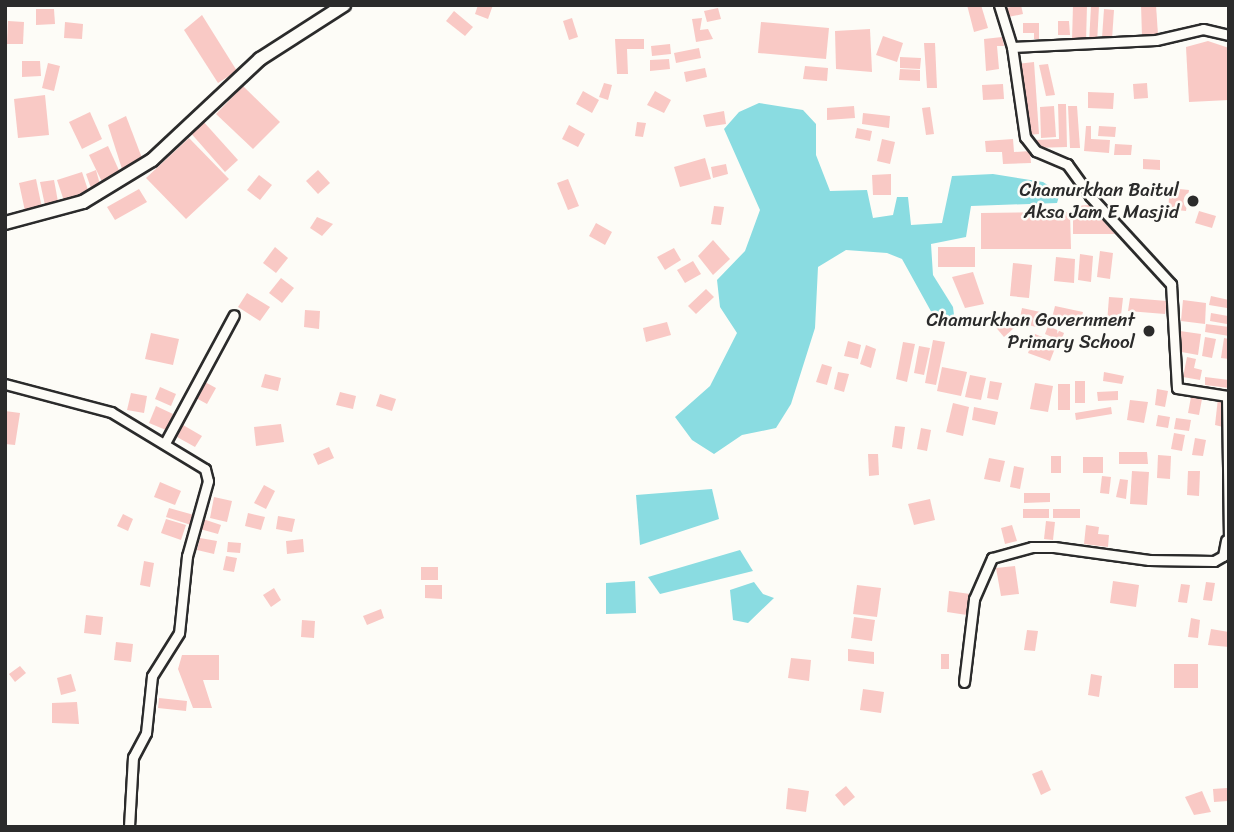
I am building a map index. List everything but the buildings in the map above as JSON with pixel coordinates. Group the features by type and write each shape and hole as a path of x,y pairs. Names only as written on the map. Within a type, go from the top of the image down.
{"street":[{"path":"5,223 83,202 152,160 260,59 344,5"},
{"path":"964,681 974,599 992,558 1032,547 1054,547 1149,560 1214,561 1223,556 1227,540 1227,396 1177,388 1171,284 1090,197 1067,164 1031,146 1025,137 1012,47 999,5"},
{"path":"1012,47 1156,40 1203,29 1229,35"},
{"path":"166,443 234,315"},
{"path":"5,384 111,412 205,469 208,481 187,556 179,633 152,676 146,733 133,757 129,827"}],"water":[{"path":"759,103 803,110 816,124 816,155 830,191 867,190 873,218 893,215 897,197 908,197 911,225 942,223 952,176 993,174 1043,182 1060,193 1057,203 971,206 966,237 931,244 933,275 953,307 955,323 938,324 902,259 887,253 846,250 818,267 815,328 791,404 776,428 742,435 714,454 692,440 675,417 710,386 737,333 720,307 717,280 745,251 760,210 724,129 739,112"},
{"path":"712,489 719,519 640,545 636,495"},
{"path":"740,550 753,571 660,594 648,577"},
{"path":"635,581 636,613 606,614 606,583"},
{"path":"754,582 763,594 774,598 748,623 733,620 730,590"}],"place":[{"name":"Chamurkhan Baitul Aksa Jam E Masjid","path":"1193,201"},
{"name":"Chamurkhan Government Primary School","path":"1149,331"}]}
